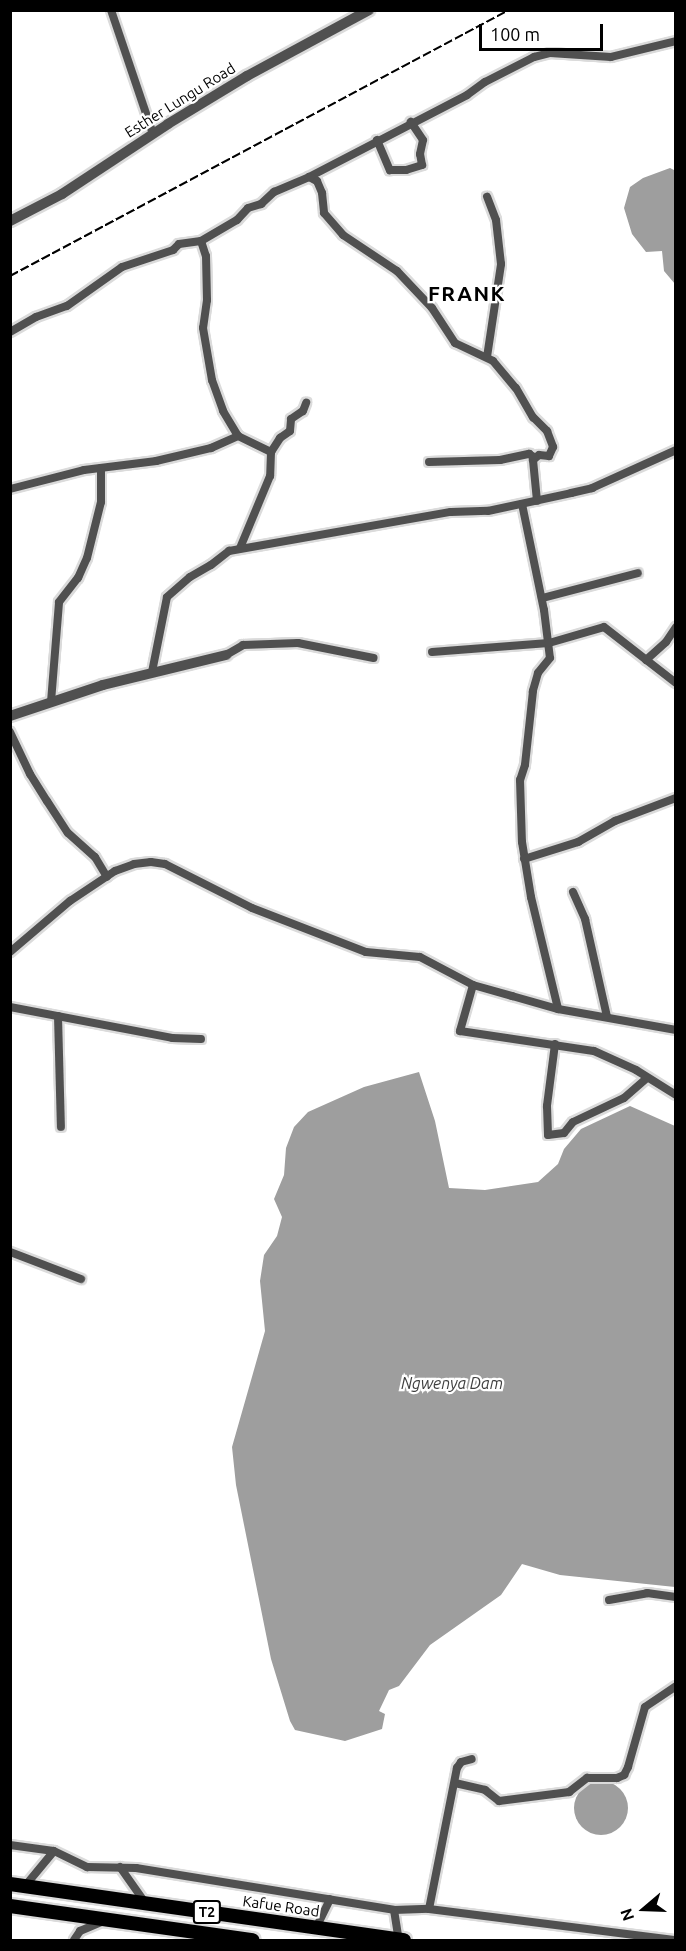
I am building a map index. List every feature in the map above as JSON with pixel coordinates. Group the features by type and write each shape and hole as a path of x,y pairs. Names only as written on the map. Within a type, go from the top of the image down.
{"main road":[{"name":"Kafue Road","path":"10,1884 401,1940"},
{"name":"T2","path":"10,1906 108,1920 185,1936 253,1941"}],"street":[{"path":"111,10 153,134"},
{"name":"Esther Lungu Road","path":"10,221 62,194 247,76 369,10"},
{"path":"10,332 36,317 67,306 122,267 173,249 179,244 201,241 237,220 249,208 261,204 274,192 309,177 411,122 467,95 485,82 534,57 550,53 611,57 675,41"},
{"path":"377,140 390,170 406,170 422,165 420,154 423,140 411,122"},
{"path":"309,177 317,181 322,193 324,213 343,235 397,271 432,308 455,343 472,353 487,357 516,388 533,417 547,431 553,447 549,456 529,454 500,460 429,462"},
{"path":"487,197 496,220 501,264 487,357"},
{"path":"201,241 206,256 207,300 203,327 210,371 223,411 238,436 272,452"},
{"path":"240,548 270,476 272,452 280,438 290,431 291,419 303,411 306,403"},
{"path":"10,489 101,468 156,461 211,448 238,436"},
{"path":"152,672 166,597 190,577 212,565 224,553 240,548 270,545 452,512 488,511 537,501 592,488 675,450"},
{"path":"534,456 537,501"},
{"path":"51,702 59,602 78,578 87,558 101,502 101,468"},
{"path":"522,504 542,598 550,658 538,673 533,691 525,765 520,780 524,859 558,1009"},
{"path":"542,598 638,573"},
{"path":"432,652 549,643 604,627 675,683"},
{"path":"646,660 666,642 675,627"},
{"path":"10,716 152,672 226,655 243,645 298,643 374,658"},
{"path":"10,732 30,774 68,833 94,857 106,877"},
{"path":"524,859 584,839 615,821 675,798"},
{"path":"10,952 70,901 106,877 139,862 165,864 252,908 366,952 420,957 473,985 558,1009 675,1030"},
{"path":"573,892 585,919 607,1017"},
{"path":"473,985 460,1031 594,1051 636,1070 675,1095"},
{"path":"10,1007 172,1038 201,1039"},
{"path":"58,1016 61,1127"},
{"path":"555,1044 547,1106 548,1135 564,1133 573,1122 624,1098 647,1078"},
{"path":"10,1252 81,1279"},
{"path":"609,1600 647,1593 675,1597"},
{"path":"455,1783 485,1790 499,1801 569,1792 587,1778 617,1778 624,1774 628,1767 645,1707 675,1686"},
{"path":"429,1909 457,1768 461,1762 472,1759"},
{"path":"10,1845 54,1851 87,1867 105,1869 120,1867 394,1910 429,1909 675,1940"},
{"path":"25,1886 54,1851"},
{"path":"120,1867 146,1904"},
{"path":"316,1928 330,1899"},
{"path":"394,1910 401,1940"},
{"path":"74,1941 80,1931 108,1920"}],"water":[{"path":"670,168 676,171 675,284 664,271 662,251 646,252 632,234 624,208 630,187 643,178"},
{"name":"Ngwenya Dam","path":"419,1072 435,1121 449,1188 485,1190 538,1182 558,1164 564,1149 581,1129 630,1106 675,1126 675,1587 560,1575 522,1564 501,1595 430,1645 399,1686 389,1690 379,1711 385,1714 382,1729 345,1741 295,1730 290,1721 271,1659 236,1485 232,1447 265,1331 260,1281 264,1255 277,1236 282,1217 274,1199 284,1175 286,1148 294,1127 308,1112 364,1087"},
{"path":"596,1781 606,1781 616,1785 624,1793 628,1808 624,1823 616,1831 606,1835 596,1835 586,1831 578,1823 574,1813 574,1803 578,1793 586,1785"}],"railway":[{"path":"10,276 509,10"}],"district":[{"name":"FRANK","path":"467,293"}]}
